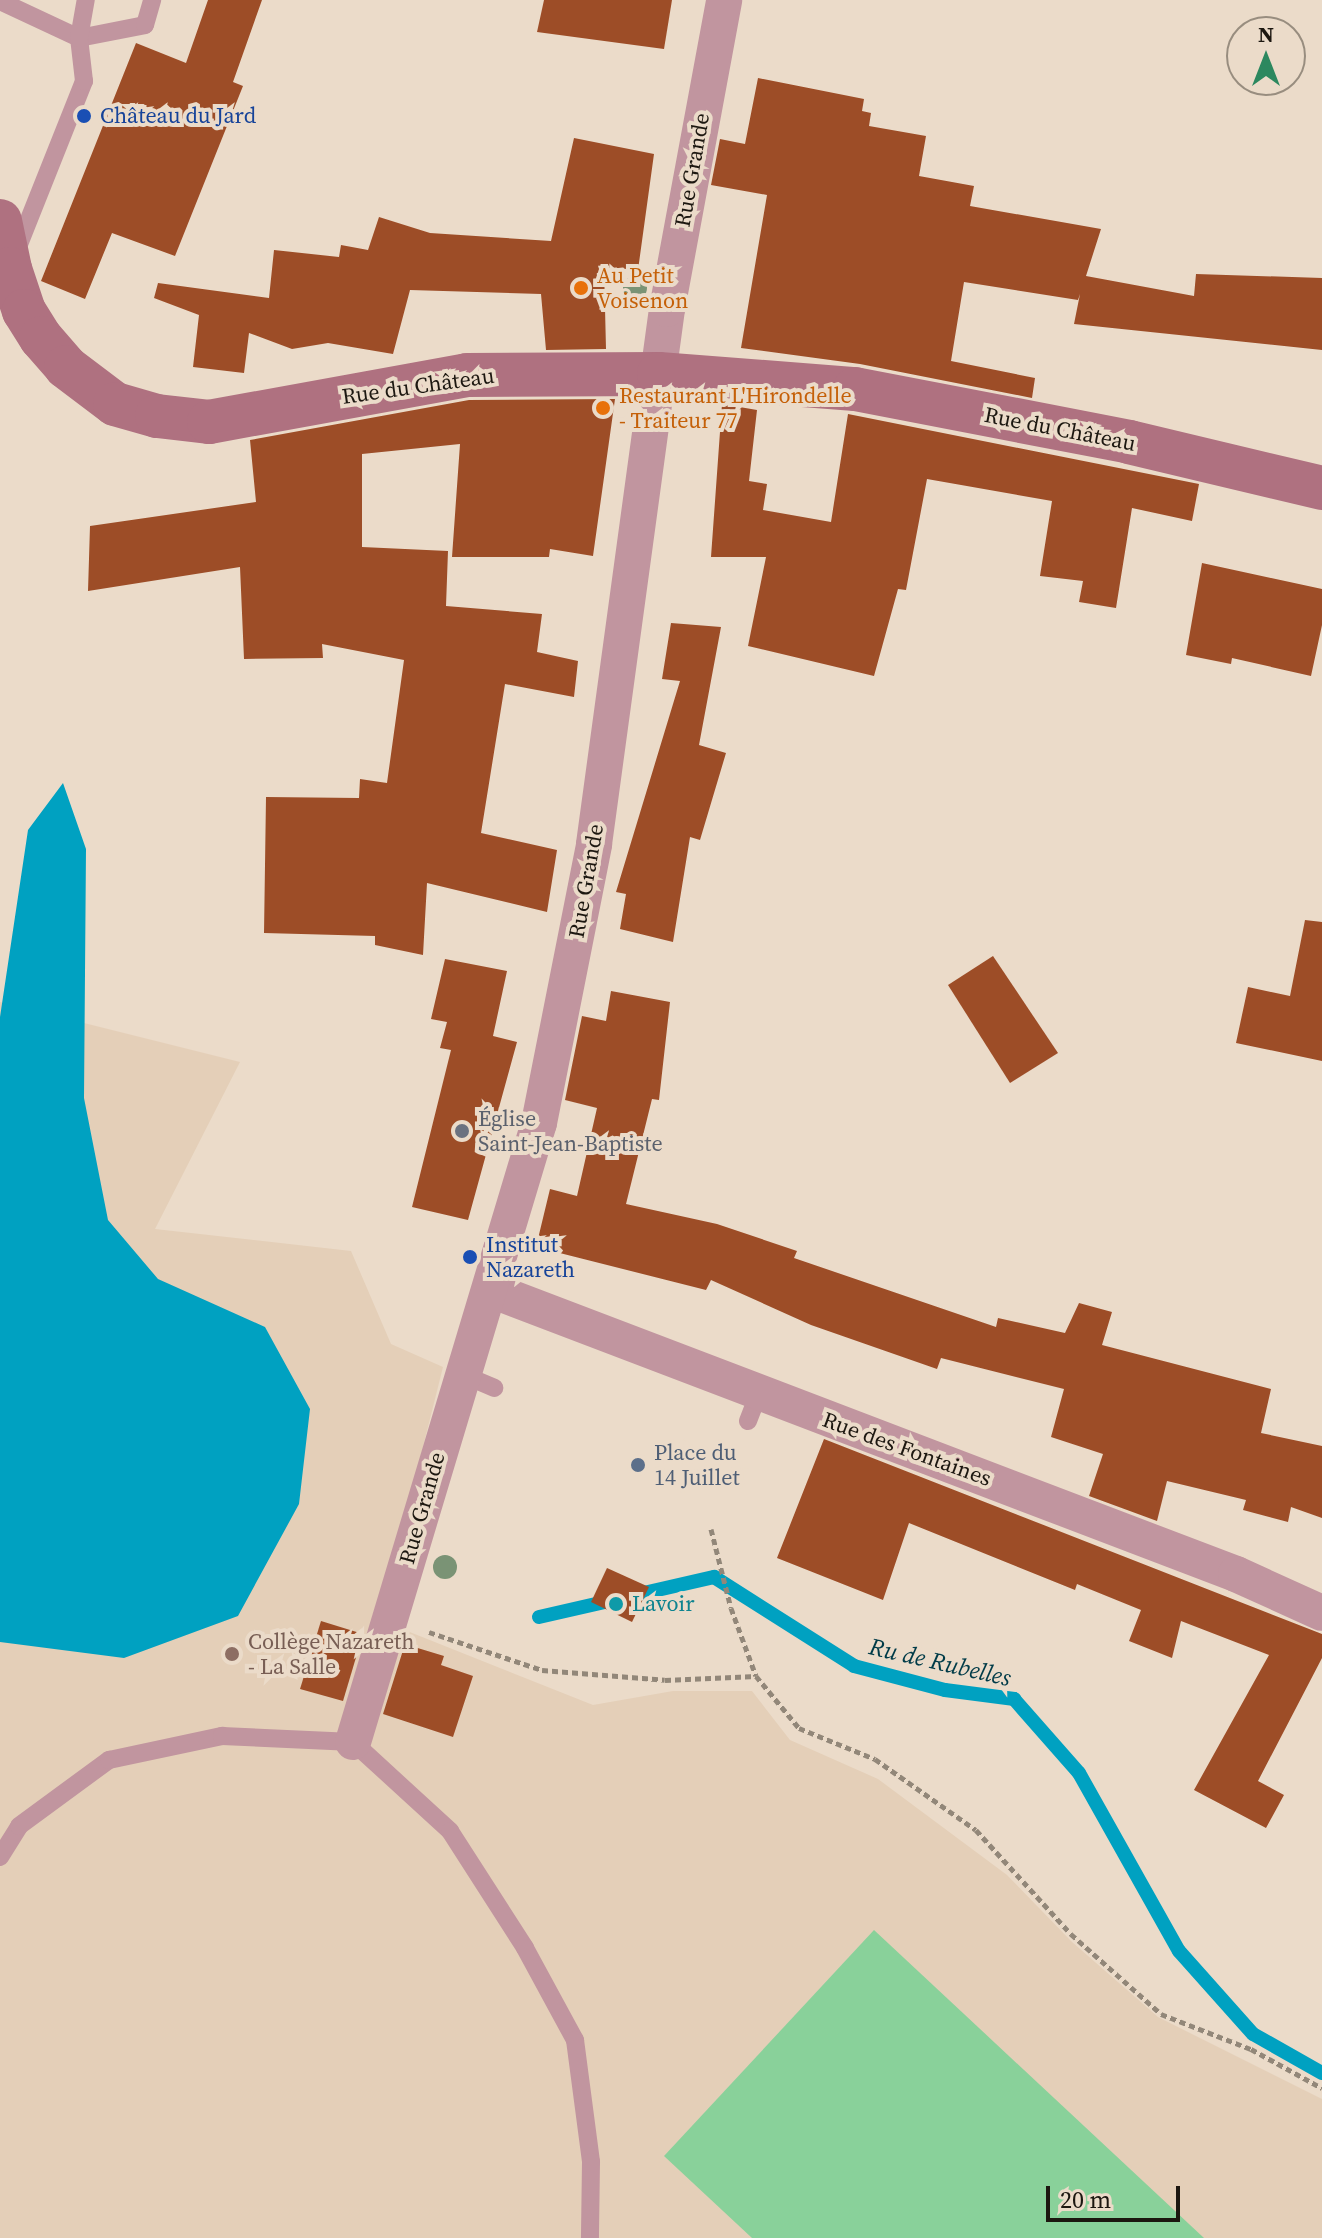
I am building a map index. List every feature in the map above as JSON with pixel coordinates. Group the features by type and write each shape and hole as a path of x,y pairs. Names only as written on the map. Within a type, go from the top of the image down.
{"main road":[{"name":"Rue du Château","path":"0,221 10,269 24,311 66,367 115,404 157,416 209,422 467,375 659,374 855,389 1129,442 1322,488"}],"street":[{"name":"Rue Grande","path":"353,1742 393,1612 479,1382 491,1290 539,1123 594,844 659,374 724,0"},
{"name":"Rue des Fontaines","path":"491,1290 753,1408 1133,1534 1322,1613"}],"lane":[{"path":"10,269 84,81 79,38 86,0"},
{"path":"0,1 79,38 145,25 152,0"},
{"path":"0,1857 19,1826 109,1760 222,1736 353,1742 450,1831 525,1948 575,2040 591,2162 590,2238"}],"path":[{"path":"711,1529 719,1546 731,1608 756,1676 799,1728 875,1759 976,1830 1071,1934 1161,2014 1251,2049 1322,2088"},
{"path":"393,1612 443,1641 542,1670 665,1680 756,1676"}],"shaded area":[{"name":"Collège Nazareth - La Salle","path":"0,1002 240,1062 155,1229 351,1251 391,1344 443,1367 412,1491 372,1617 593,1705 673,1691 752,1691 790,1740 878,1779 1007,1875 1072,1942 1158,2017 1322,2099 1322,2238 0,2238"}],"green space":[{"path":"874,1930 1204,2238 752,2238 664,2156"}],"water":[{"path":"63,783 86,849 84,1098 108,1220 158,1279 265,1327 310,1409 299,1504 238,1616 124,1658 0,1642 0,1017 28,830"}],"building":[{"path":"208,0 262,0 233,82 243,86 175,256 112,233 85,299 41,281 136,43 186,63"},
{"path":"544,0 672,0 664,49 537,32"},
{"path":"758,78 864,99 862,111 871,113 869,126 926,136 919,176 974,186 970,206 1101,229 1086,276 1194,296 1196,274 1322,278 1322,350 1074,324 1080,294 1078,300 964,282 951,361 1035,378 1032,398 860,364 741,348 767,195 711,185 720,139 745,144"},
{"path":"574,138 654,154 638,270 604,267 606,349 546,350 541,294 410,290 393,354 328,343 292,349 249,333 244,373 193,367 199,315 154,298 158,283 269,298 274,250 339,257 341,245 368,250 379,217 430,233 551,241"},
{"path":"615,399 593,556 550,549 549,557 452,557 460,444 362,454 362,547 448,551 446,606 542,614 537,652 578,661 574,697 505,684 481,833 557,850 547,912 427,883 423,955 375,945 375,936 264,933 266,797 359,798 360,779 387,783 404,660 322,644 323,658 244,659 240,567 88,591 90,526 256,502 250,440 469,400"},
{"path":"722,404 757,410 749,481 767,484 763,510 831,522 848,414 1199,484 1192,521 1132,508 1116,608 1079,602 1083,581 1040,576 1052,501 927,479 906,590 898,589 874,676 748,646 766,557 711,557"},
{"path":"1202,563 1322,589 1322,625 1311,676 1232,658 1231,664 1186,655"},
{"path":"671,623 721,627 699,745 726,753 700,840 690,837 673,942 620,929 626,894 616,892 680,681 662,679"},
{"path":"1305,920 1322,922 1322,1061 1236,1043 1248,987 1290,996"},
{"path":"993,956 1058,1053 1010,1083 948,985"},
{"name":"Église Saint-Jean-Baptiste","path":"445,959 507,971 493,1036 517,1042 468,1220 412,1207 451,1050 440,1048 447,1022 431,1019"},
{"path":"611,991 670,1002 659,1100 652,1099 626,1204 717,1224 797,1251 794,1258 996,1327 998,1318 1065,1333 1079,1303 1112,1312 1102,1345 1271,1389 1261,1433 1322,1446 1322,1518 1291,1507 1288,1522 1243,1510 1246,1500 1167,1481 1157,1521 1089,1496 1103,1454 1051,1437 1064,1389 941,1358 937,1369 811,1325 711,1280 706,1290 536,1247 550,1189 577,1196 597,1108 565,1100 582,1016 606,1021"},
{"path":"824,1439 1322,1634 1322,1658 1258,1781 1284,1795 1266,1828 1194,1790 1269,1655 1181,1621 1172,1658 1129,1641 1141,1610 1077,1584 1075,1590 909,1523 883,1600 777,1558"},
{"path":"607,1568 649,1587 632,1622 591,1602"},
{"path":"321,1621 363,1634 343,1701 300,1689"},
{"path":"411,1646 444,1656 441,1665 473,1676 453,1737 383,1714 404,1647"}],"waterway":[{"name":"Ru de Rubelles","path":"539,1617 714,1577 854,1666 945,1690 1014,1699 1079,1773 1179,1951 1253,2034 1322,2073"}],"place":[{"name":"Château du Jard","path":"84,116"},
{"name":"Au Petit Voisenon","path":"581,288"},
{"name":"Restaurant L'Hirondelle - Traiteur 77","path":"603,408"},
{"name":"Église Saint-Jean-Baptiste","path":"462,1131"},
{"name":"Institut Nazareth","path":"470,1257"},
{"name":"Place du 14 Juillet","path":"638,1465"},
{"name":"Lavoir","path":"616,1604"},
{"name":"Collège Nazareth - La Salle","path":"232,1654"}]}
